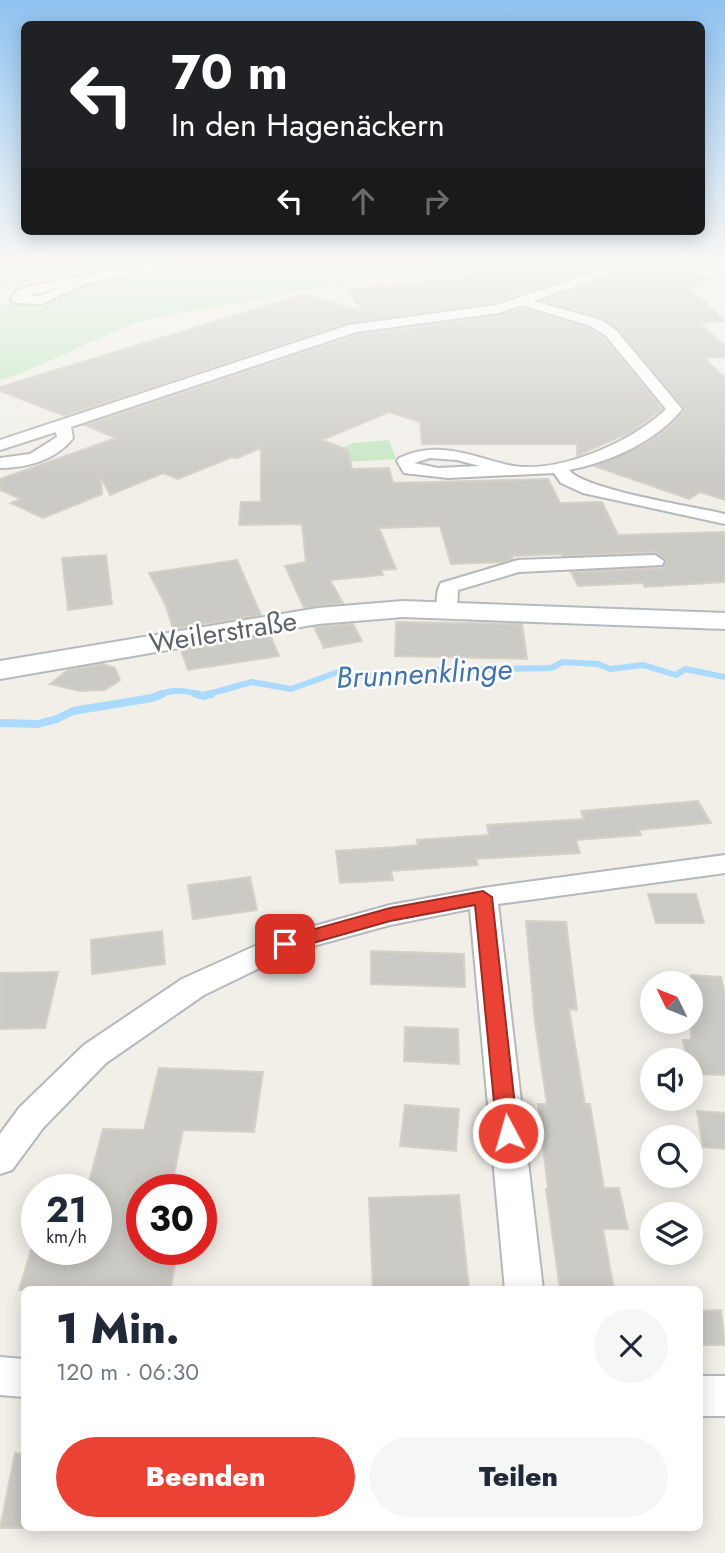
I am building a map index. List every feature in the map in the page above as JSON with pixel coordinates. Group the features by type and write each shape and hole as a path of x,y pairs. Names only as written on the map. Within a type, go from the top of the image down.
{"main road":[{"name":"Weilerstraße","path":"0,670 318,616 403,609 725,621"}],"street":[{"path":"0,445 337,333"},
{"path":"508,470 449,454 414,455 405,461 410,469 425,471 508,470 559,468 617,448 655,426 674,408 611,333"},
{"path":"0,463 16,462 56,449 65,438 63,424"},
{"path":"559,468 567,479 589,489 725,519"},
{"path":"447,611 448,587 518,566 655,561"},
{"path":"0,1160 31,1118 95,1055 193,987 285,944 390,915 483,897 725,865"},
{"path":"483,897 524,1286"},
{"path":"0,1376 21,1378"},
{"path":"703,1396 725,1396"}],"green space":[{"path":"0,333 110,333 24,372 0,380"},
{"path":"389,440 396,459 346,462 332,452 353,443"}],"building":[{"path":"176,333 316,333 65,416 0,391 0,387"},
{"path":"598,333 662,409 633,431 577,456 577,444 422,444 420,422 389,412 322,440 348,450 352,469 389,468 393,483 548,479 560,503 602,502 618,535 725,532 725,582 645,587 643,583 578,586 571,572 662,568 667,560 655,552 512,556 513,559 504,562 451,564 440,526 379,528 396,569 381,570 383,575 330,580 343,603 304,608 285,566 306,562 302,524 239,525 241,502 261,502 261,448 178,479 163,473 110,495 101,477 102,494 43,518 11,503 21,499 0,490 0,479 116,438 85,425 357,335"},
{"path":"622,333 711,333 725,347 725,357 704,358 725,378 725,500 700,492 689,499 594,466 647,443 673,423 685,409"},
{"path":"106,555 112,604 68,610 62,558"},
{"path":"237,560 261,615 173,629 166,606 149,573"},
{"path":"396,622 522,624 527,659 395,656"},
{"path":"353,624 362,641 324,648 314,627"},
{"path":"270,635 279,656 188,670 181,650"},
{"path":"103,664 115,668 120,680 105,690 80,691 50,684 68,670"},
{"path":"698,801 711,823 639,830 641,835 576,840 580,853 476,859 478,865 391,871 393,880 340,883 336,851 418,845 417,840 489,835 487,825 584,819 581,811"},
{"path":"250,877 257,910 193,919 188,885"},
{"path":"648,894 696,894 704,923 656,923"},
{"path":"526,921 566,922 577,1010 569,1009 585,1104 590,1104 604,1188 619,1188 628,1229 603,1229 613,1286 559,1286 538,1104 547,1104 535,1023"},
{"path":"162,931 165,964 92,974 91,940"},
{"path":"371,951 464,954 465,987 371,984"},
{"path":"58,972 45,1028 0,1029 0,973"},
{"path":"704,976 721,977 725,995 725,1075 703,1074 703,1048 685,1048 683,1040 691,1040 691,1034 704,1034"},
{"path":"405,1027 458,1029 459,1064 404,1061"},
{"path":"159,1068 263,1072 254,1132 183,1130 174,1174 126,1174 126,1265 175,1265 171,1286 21,1286 19,1290 26,1265 112,1265 112,1174 91,1174 103,1129 144,1130"},
{"path":"405,1105 459,1109 456,1151 400,1146"},
{"path":"697,1111 725,1113 725,1149 703,1147 703,1125 699,1125"},
{"path":"459,1195 469,1286 373,1286 369,1198"},
{"path":"721,1310 725,1345 703,1345 703,1311"},
{"path":"15,1453 21,1454 21,1528 0,1528"}],"waterway":[{"name":"Brunnenklinge","path":"205,695 252,682 291,689 338,672 360,676 386,674 405,677 436,670 551,668 563,662 598,664 610,669 643,665 676,675 685,669 725,677"},
{"name":"Brunnenklinge","path":"158,695 180,691 201,695"},
{"name":"Brunnenklinge","path":"0,723 38,724 73,711 162,694"},
{"name":"Brunnenklinge","path":"196,694 211,694"}],"route":[{"path":"285,944 390,915 483,897 508,1133"}]}
